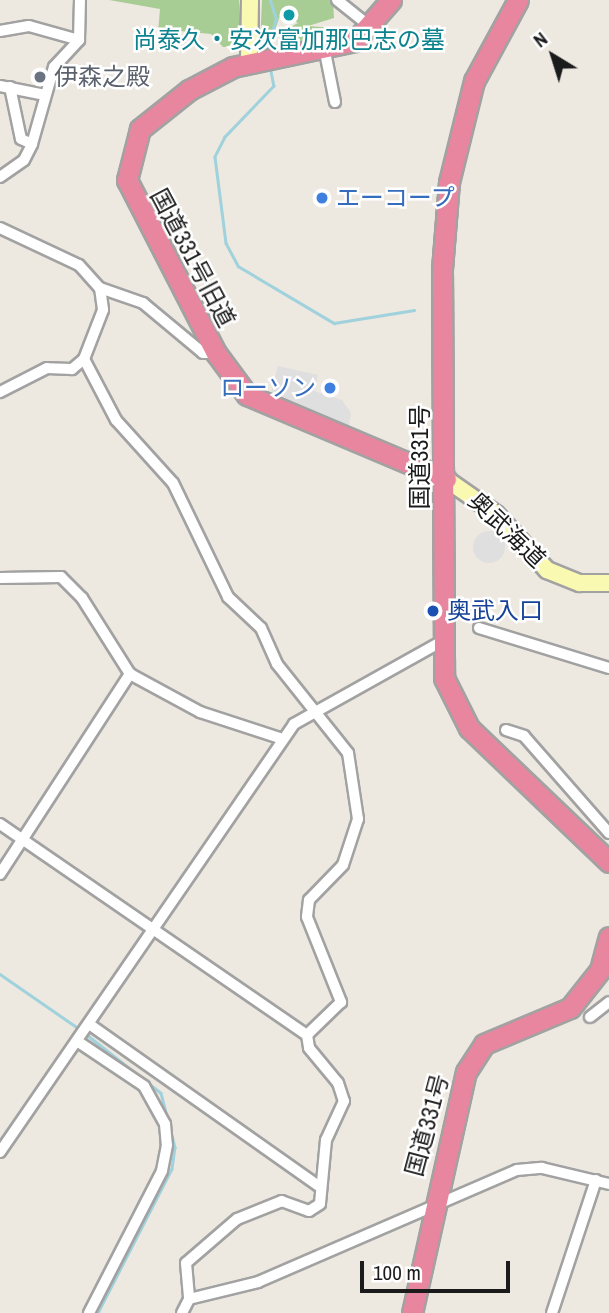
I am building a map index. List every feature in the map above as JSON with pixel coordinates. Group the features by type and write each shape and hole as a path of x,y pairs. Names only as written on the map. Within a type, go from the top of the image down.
{"highway":[{"name":"国道331号旧道","path":"391,0 372,28 325,52 261,61 218,74 157,113 128,157 133,202 216,353 237,385 268,409 382,448 446,479"},
{"name":"国道331号","path":"518,0 474,81 449,182 442,269 446,479 444,678 461,719 609,862"},
{"name":"国道331号","path":"412,1313 431,1205 473,1059 498,1036 570,1008 600,970 609,937"}],"street":[{"path":"0,177 24,160 32,144 54,67 79,40 80,0"},
{"path":"250,0 261,61"},
{"path":"337,0 372,28"},
{"path":"0,31 29,26 79,40"},
{"path":"325,52 335,102"},
{"path":"32,144 17,129 5,86 45,95"},
{"path":"0,228 79,265 100,288 143,303 203,353 216,353"},
{"path":"0,393 47,368 72,369 84,359 103,310 100,288"},
{"path":"84,359 116,420 173,483 228,597 261,628 277,664 316,710 348,754 358,819 343,865 309,900 307,917 341,1002 307,1035"},
{"name":"奥武海道","path":"446,479 496,514 547,570 580,583 609,583"},
{"path":"0,579 61,578 82,598 130,674 200,712 283,739"},
{"path":"479,628 609,668"},
{"path":"0,1152 283,739 316,710 444,640"},
{"path":"0,874 130,674"},
{"path":"506,730 524,736 609,833"},
{"path":"0,824 307,1035 344,1101 326,1140 319,1186 320,1204 309,1211 282,1201 237,1219 204,1244 186,1263 189,1299 183,1313"},
{"path":"590,1017 609,1002"},
{"path":"88,1025 319,1186"},
{"path":"78,1039 144,1086 165,1124 167,1145 162,1171 89,1313"},
{"path":"189,1299 258,1282 517,1170 542,1168 609,1184"},
{"path":"552,1313 596,1180"}],"green space":[{"path":"109,0 239,0 240,23 233,47 223,47 211,34 180,31 167,41 158,33 160,9"},
{"path":"262,0 333,0 334,18 308,26 334,28 335,37 296,45 290,27 298,23 281,12 270,46 260,47"}],"shaded area":[{"path":"278,366 318,375 314,391 342,400 351,413 349,426 268,404"},
{"path":"489,531 500,536 505,547 500,558 489,563 478,558 473,547 478,536"}],"waterway":[{"path":"266,53 276,19 270,0"},
{"path":"270,66 274,86 225,137 215,157 226,243 238,266 334,323 414,310"},
{"path":"0,974 81,1030"},
{"path":"86,1034 161,1093 175,1147 172,1169 98,1313"}],"place":[{"name":"尚泰久・安次富加那巴志の墓","path":"289,15"},
{"name":"伊森之殿","path":"40,77"},
{"name":"エーコープ","path":"322,198"},
{"name":"ローソン","path":"330,388"},
{"name":"奥武入口","path":"433,611"}]}
